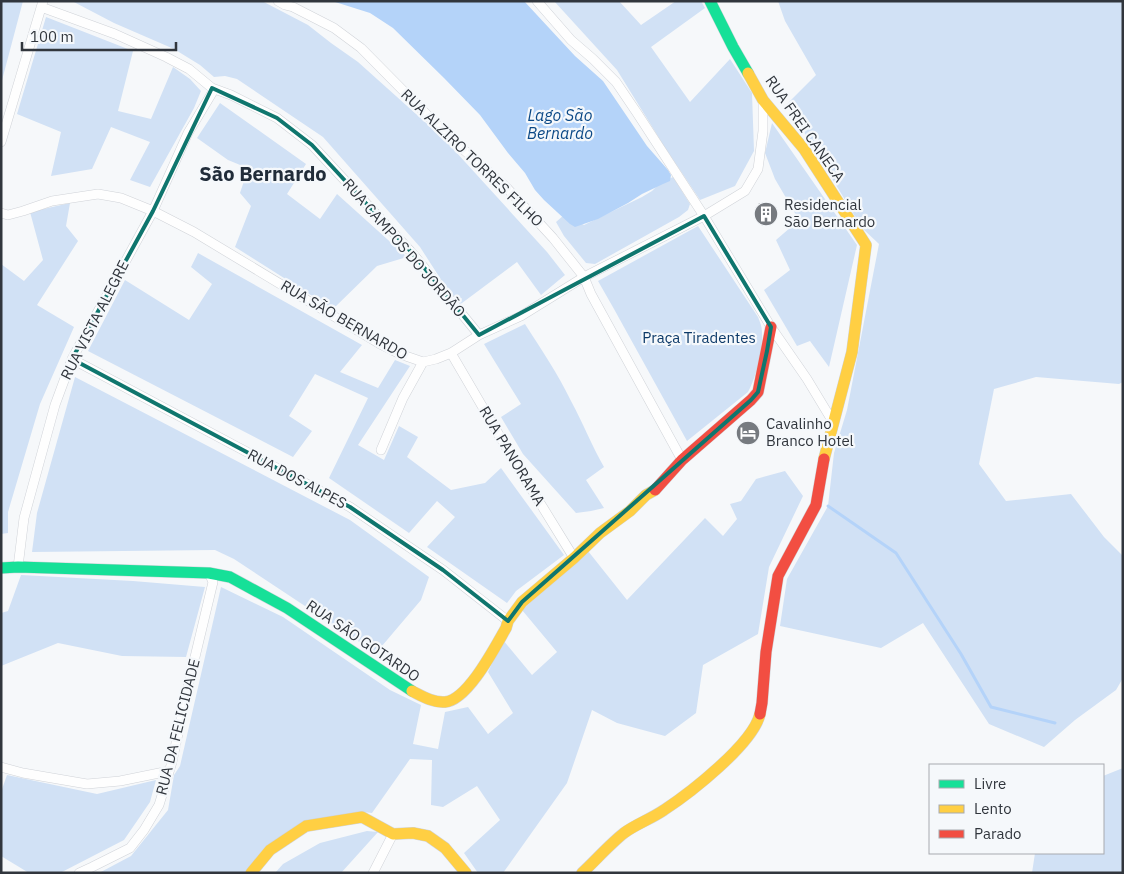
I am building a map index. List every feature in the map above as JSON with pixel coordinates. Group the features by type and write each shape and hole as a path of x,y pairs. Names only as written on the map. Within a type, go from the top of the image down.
{"street":[{"name":"RUA ALZIRO TORRES FILHO","path":"278,1 334,28 362,48 447,135 506,187 553,238 584,276 591,294 682,460"},
{"path":"537,1 571,40 616,82 704,216 771,327 807,379 833,422"},
{"name":"RUA FREI CANECA","path":"582,873 624,833 663,811 712,773 739,747 758,720 762,703 766,652 778,576 816,505 825,452 852,352 866,245 804,149 763,100 710,1"},
{"path":"1,142 42,4"},
{"name":"RUA CAMPOS DO JORDÃO","path":"42,4 166,57 189,69 212,88 231,95 277,118 312,145 413,254 479,335"},
{"name":"RUA VISTA ALEGRE","path":"18,567 24,518 54,405 72,358 153,211 188,133 212,93 212,88"},
{"name":"RUA SÃO BERNARDO","path":"1,213 8,215 52,201 98,194 121,198 153,211 194,232 380,344 400,354 423,362 436,360 452,353 479,335 521,316 584,276 704,216 745,190 758,169 763,131 763,100"},
{"name":"RUA SÃO GOTARDO","path":"1,568 209,573 230,577 287,608 405,688 440,702 449,702 460,696 470,684 506,628 508,621 522,602 600,533 630,511 646,495 655,490 682,460 748,403 758,392 771,327"},
{"name":"RUA PANORAMA","path":"452,353 516,464 574,558"},
{"name":"RUA DOS ALPES","path":"72,358 350,507 443,570 508,621"},
{"path":"381,450 404,398 423,362"},
{"name":"RUA DA FELICIDADE","path":"79,873 130,848 144,830 159,805 169,771 213,582 209,573"},
{"path":"1,767 23,773 87,784 120,781 169,771"},
{"path":"252,873 270,850 306,826 362,816 394,834 413,833 428,836 445,848 466,873"},
{"path":"373,873 394,834"}],"highlighted area":[{"path":"212,88 277,118 312,145 413,254 479,335 704,216 771,327 758,392 751,400 522,602 508,621 443,570 350,507 72,359 153,211"}],"green space":[{"path":"1,1 23,1 1,84"},
{"path":"72,1 262,1 308,25 358,62 445,140 547,252 565,275 541,295 517,262 458,306 420,247 323,137 237,79 225,76 214,77 200,65 174,49 114,23"},
{"path":"554,1 619,1 641,25 676,1 701,1 705,8 651,47 690,102 730,59 752,93 754,151 735,186 700,200 617,70"},
{"path":"778,1 1123,1 1123,382 1119,384 1036,377 994,389 979,464 1006,501 1071,494 1104,537 1123,556 1123,678 1116,690 1075,720 1044,747 989,724 923,623 881,648 780,626 787,579 828,506 834,453 847,410 879,244 862,228 787,104 816,75 785,21"},
{"path":"46,17 133,51 118,111 151,119 173,67 190,79 201,91 194,108 150,187 130,180 150,142 111,127 92,169 51,176 61,132 17,114"},
{"path":"220,103 306,164 287,194 320,219 337,194 407,257 377,266 333,309 235,247 251,206 240,193 245,167 228,160 197,138"},
{"path":"772,123 857,245 829,367 810,341 797,346 764,290 790,270 776,240 799,220 775,179 765,153"},
{"path":"673,177 690,204 688,210 679,217 595,264 586,263 564,236 556,222 564,215 584,225 642,197 660,183"},
{"path":"70,203 66,226 78,241 37,305 74,327 40,404 8,512 8,533 1,534 1,264 24,281 43,260 30,212"},
{"name":"Praça Tiradentes","path":"698,226 758,317 762,328 762,339 756,371 748,392 687,441 598,281"},
{"path":"198,253 362,345 340,372 378,388 395,360 410,366 358,445 384,460 399,426 418,437 407,457 451,490 485,483 501,468 564,555 516,591 507,603 427,547 455,517 437,501 409,533 329,478 368,398 315,374 289,416 312,431 293,457 88,351 125,280 189,320 212,284 191,267"},
{"path":"525,324 561,381 604,467 586,480 604,508 576,513 523,454 501,417 521,404 484,344"},
{"path":"75,377 350,520 429,577 421,600 376,653 234,559 215,550 32,552 37,513"},
{"path":"785,471 803,496 769,567 758,634 703,665 696,713 665,736 617,723 592,710 567,783 503,873 478,873 464,853 500,820 477,786 443,807 431,805 432,760 410,759 372,813 363,812 266,846 244,873 99,873 131,856 168,810 174,775 180,766 221,587 283,617 390,690 421,705 413,744 438,749 445,712 468,707 488,734 513,713 488,672 503,640 532,675 557,652 522,610 588,551 627,600 705,518 723,536 737,519 730,504 741,501 756,479"},
{"path":"21,575 205,587 186,657 122,656 58,643 1,666 1,613 8,611"},
{"path":"1123,768 1123,873 1032,873 1035,854 1104,854 1104,776"},
{"path":"7,775 97,794 156,780 150,802 124,840 60,873 29,873 1,856 1,792"},
{"path":"367,831 378,832 341,873 275,873 283,864 320,843"}],"water":[{"name":"Lago São Bernardo","path":"332,1 524,1 575,56 603,81 647,146 668,170 671,175 670,181 642,194 598,219 575,227 535,190 525,173 480,115 393,28 370,13"}],"waterway":[{"path":"828,506 896,553 961,654 991,707 1055,723"}],"traffic: fast":[{"path":"710,1 748,73"},
{"path":"1,568 209,573 230,577 287,608 412,691"}],"traffic: slow":[{"path":"748,73 763,100 804,149 866,245 852,352 824,459"},
{"path":"412,691 428,699 441,702 454,699 463,692 472,683 488,659 508,621 522,602 600,533 630,511 646,495 655,490"},
{"path":"582,873 624,833 675,802 719,767 746,739 755,726 760,714"},
{"path":"251,873 270,850 306,826 362,817 393,834 413,833 428,836 445,848 466,873"}],"traffic: jam":[{"path":"655,490 682,460 758,392 771,327"},
{"path":"760,714 766,652 778,576 816,505 824,459"}],"place":[{"name":"Residencial São Bernardo","path":"766,214"},
{"name":"Cavalinho Branco Hotel","path":"748,433"}],"district":[{"name":"São Bernardo","path":"263,174"}]}
